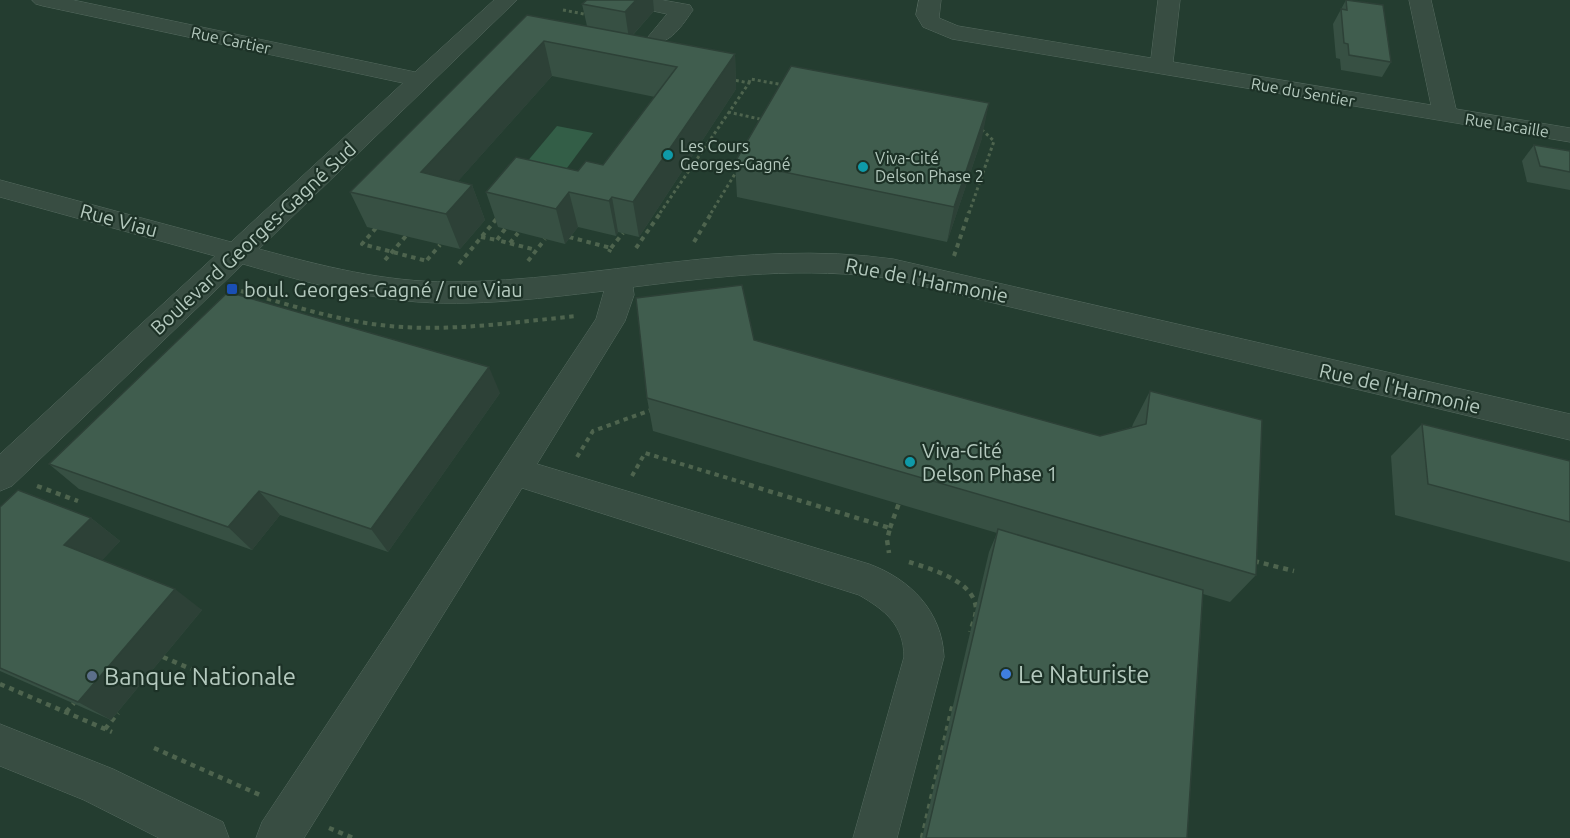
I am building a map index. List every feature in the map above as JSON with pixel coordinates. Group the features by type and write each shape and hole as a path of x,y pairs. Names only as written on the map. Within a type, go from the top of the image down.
{"street":[{"name":"Rue Cartier","path":"43,0 420,80"},
{"name":"Boulevard Georges-Gagné Sud","path":"0,476 506,0"},
{"path":"628,0 682,10 659,37"},
{"name":"Rue du Sentier","path":"930,0 927,15 931,22 952,32 1445,114"},
{"path":"1161,68 1169,0"},
{"path":"1420,0 1445,114"},
{"name":"Rue Lacaille","path":"1445,114 1570,135"},
{"name":"Rue Viau","path":"0,188 239,252"},
{"name":"Rue de l'Harmonie","path":"239,252 336,280 406,290 475,292 616,260 838,262 894,269 1570,427"},
{"path":"278,838 610,321 619,295 616,260"},
{"path":"514,471 868,582 884,589 906,608 925,638 924,657 875,838"},
{"path":"0,745 98,784 207,838"}],"path":[{"path":"563,10 595,16"},
{"path":"726,79 748,83"},
{"path":"616,260 728,112 750,79 789,86"},
{"path":"728,112 768,121"},
{"path":"953,259 994,141 982,129 971,127"},
{"path":"692,250 693,242 743,161"},
{"path":"452,271 504,210"},
{"path":"376,228 362,244 427,261"},
{"path":"497,240 505,229"},
{"path":"510,243 519,233"},
{"path":"616,260 623,233"},
{"path":"381,264 406,236"},
{"path":"481,237 537,250"},
{"path":"569,237 616,260"},
{"path":"522,268 545,239"},
{"path":"420,268 440,245"},
{"path":"572,466 593,431 651,410"},
{"path":"31,484 78,501"},
{"path":"890,528 899,503"},
{"path":"1243,558 1294,572"},
{"path":"156,666 171,648"},
{"path":"163,657 191,669"},
{"path":"0,684 112,732"},
{"path":"66,712 74,703"},
{"path":"105,729 119,711"},
{"path":"154,748 264,797"},
{"path":"320,824 353,838"}],"shaded area":[{"path":"557,126 593,133 564,172 526,163"}],"building":[{"path":"587,0 636,0 625,12 582,4"},
{"path":"1346,0 1383,5 1391,62 1349,55 1348,44 1344,43 1341,9 1347,10"},
{"path":"527,15 735,54 633,202 612,197 609,201 569,192 556,209 486,192 516,157 578,171 586,161 603,165 677,67 544,41 421,172 472,185 446,214 350,192"},
{"name":"Viva-Cité Delson Phase 2","path":"791,66 989,103 954,207 735,162"},
{"path":"1534,145 1570,151 1570,172 1540,166"},
{"name":"Viva-Cité Delson Phase 1","path":"742,285 754,340 1100,436 1146,424 1150,391 1262,420 1256,575 647,398 636,298"},
{"path":"228,292 489,367 371,529 259,491 228,527 49,464"},
{"path":"1422,424 1570,461 1570,522 1428,484"},
{"path":"18,490 91,518 64,545 175,589 78,702 0,668 0,507"},
{"path":"998,529 1203,590 1187,838 926,838"}],"place":[{"name":"Les Cours Georges-Gagné","path":"668,155"},
{"name":"Viva-Cité Delson Phase 2","path":"863,167"},
{"name":"boul. Georges-Gagné / rue Viau","path":"232,289"},
{"name":"Viva-Cité Delson Phase 1","path":"910,462"},
{"name":"Le Naturiste","path":"1006,674"},
{"name":"Banque Nationale","path":"92,676"}]}
